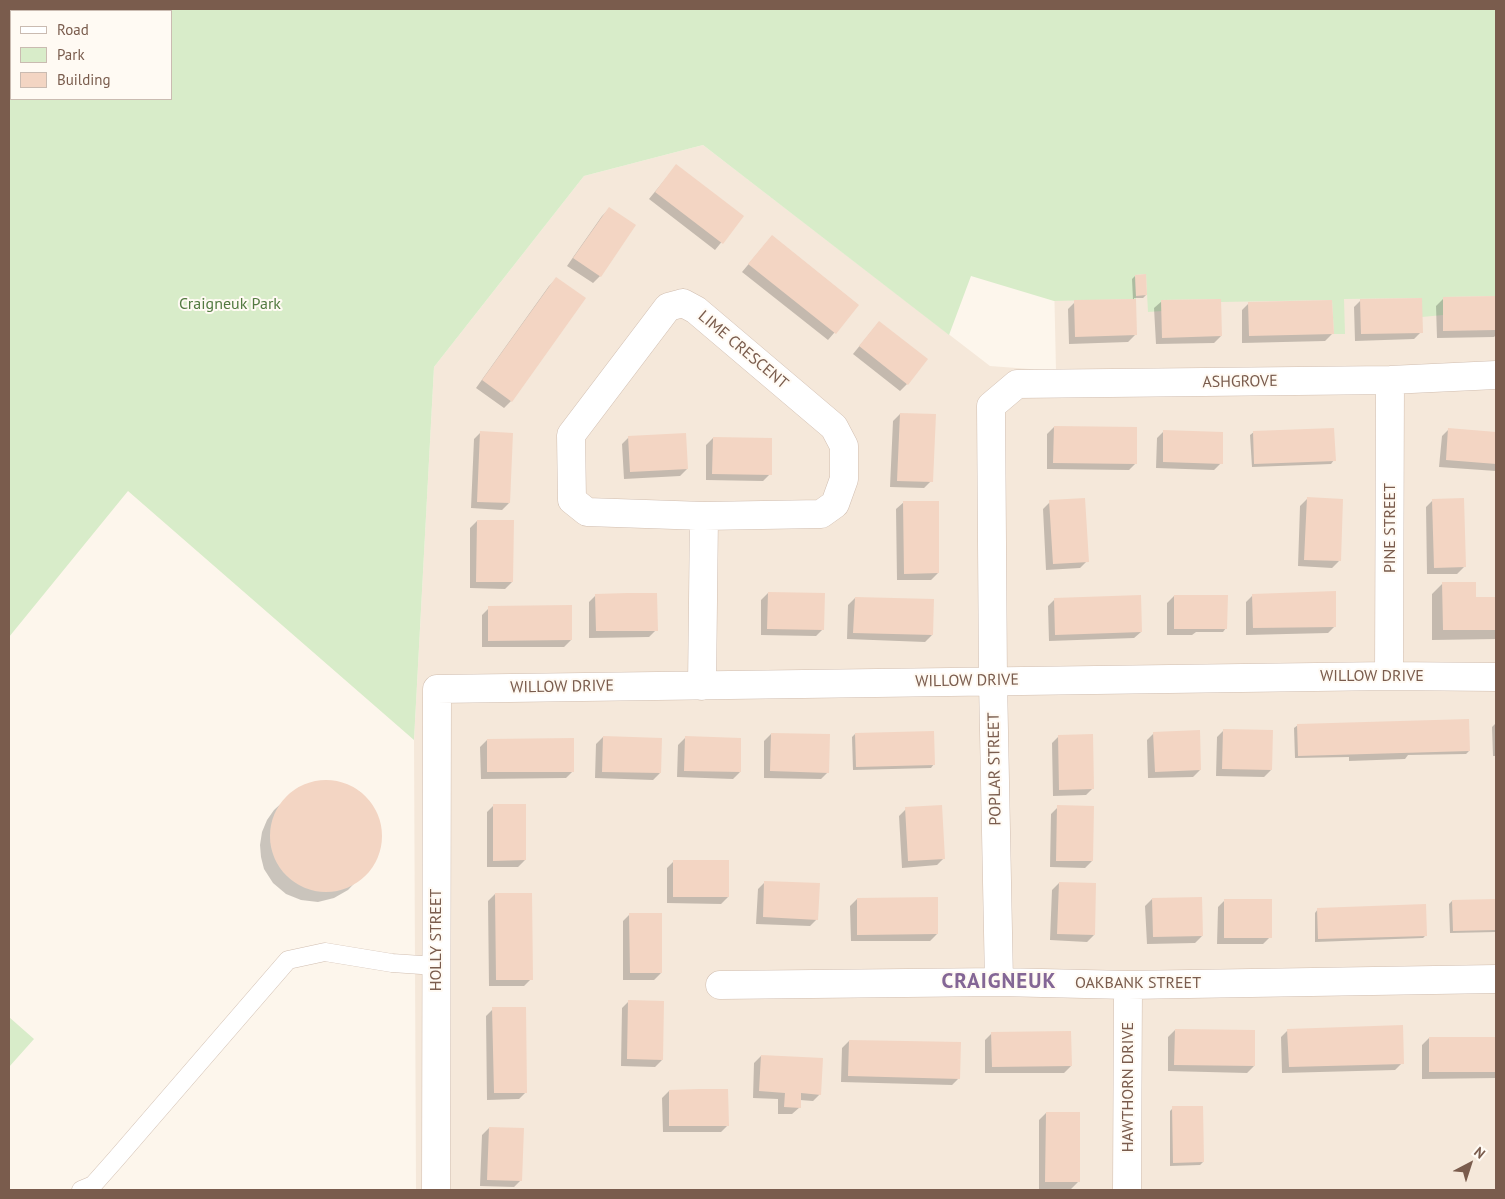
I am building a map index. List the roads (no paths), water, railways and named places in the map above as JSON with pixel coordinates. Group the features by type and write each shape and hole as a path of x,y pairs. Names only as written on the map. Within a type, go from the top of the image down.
{"street":[{"name":"LIME CRESCENT","path":"683,303 696,310 834,427 844,446 844,479 835,504 821,514 704,516 586,512 572,500 571,435 668,307 683,303"},
{"name":"ASHGROVE","path":"991,406 1017,384 1390,380 1496,375"},
{"name":"PINE STREET","path":"1389,676 1390,380"},
{"name":"POPLAR STREET","path":"991,406 992,680 1000,982"},
{"path":"702,686 704,516"},
{"name":"WILLOW DRIVE","path":"437,690 992,680 1389,676 1496,677"},
{"name":"HOLLY STREET","path":"436,1190 437,690"},
{"name":"OAKBANK STREET","path":"720,985 1000,982 1128,984 1496,979"},
{"name":"HAWTHORN DRIVE","path":"1127,1190 1128,984"}],"lane":[{"path":"81,1190 93,1185 288,960 325,952 392,963 436,966"}],"district":[{"name":"CRAIGNEUK","path":"999,982"}],"park label":[{"name":"Craigneuk Park","path":"230,304"}]}
